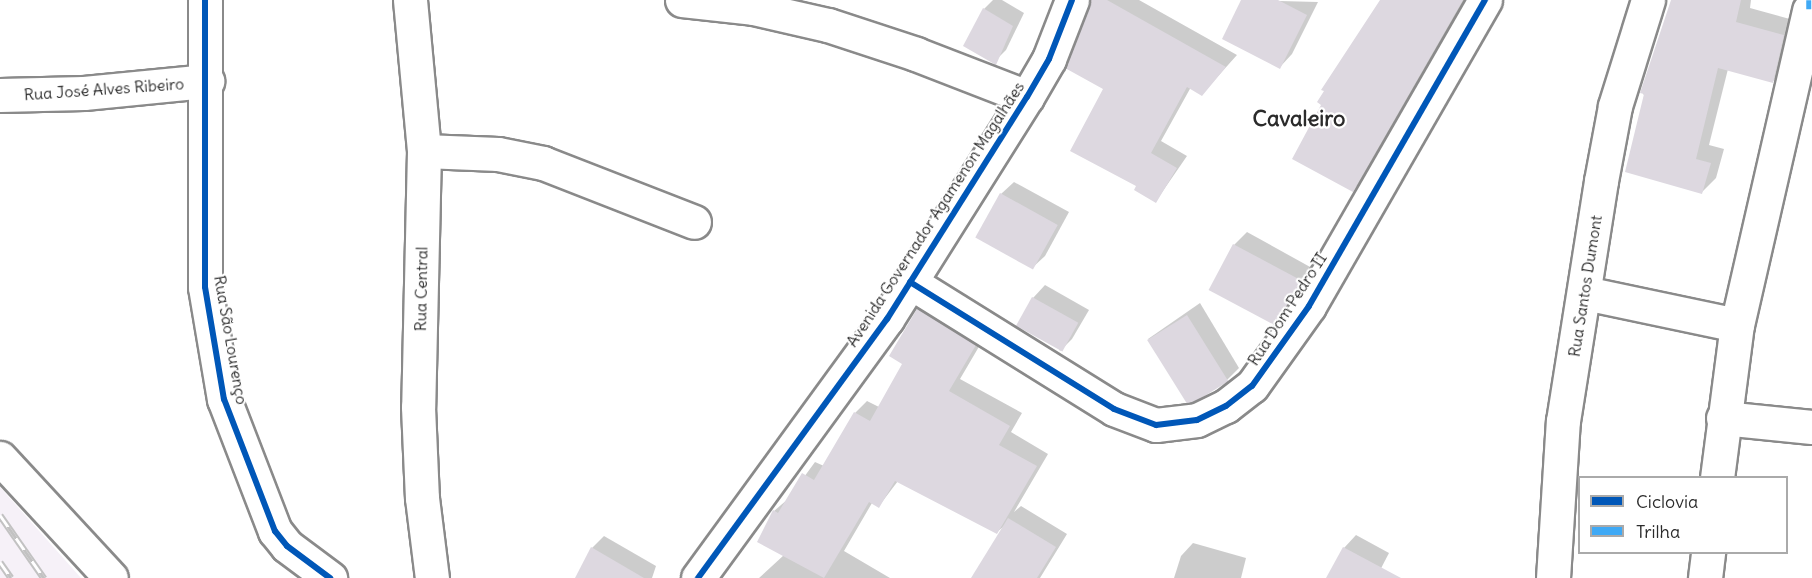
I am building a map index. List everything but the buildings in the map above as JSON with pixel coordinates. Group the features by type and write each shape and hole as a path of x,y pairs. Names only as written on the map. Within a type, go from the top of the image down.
{"street":[{"name":"Rua São Lourenço","path":"205,0 207,81 205,287 224,399 275,531 287,546 330,578"},
{"name":"Rua Central","path":"410,0 424,151 418,407 422,498 432,578"},
{"path":"682,0 753,9 828,25 916,54 1027,97"},
{"name":"Avenida Governador Agamenon Magalhães","path":"698,578 910,282 1049,59 1072,0"},
{"name":"Rua Dom Pedro II","path":"910,282 1114,409 1156,425 1197,420 1226,406 1252,386 1309,306 1485,0"},
{"name":"Rua Santos Dumont","path":"1553,578 1563,421 1615,106 1648,0"},
{"path":"1716,476 1737,325 1809,10"},
{"name":"Rua José Alves Ribeiro","path":"0,95 84,93 207,81"},
{"path":"424,151 498,154 543,163 694,222"},
{"path":"1585,293 1737,325"},
{"path":"1723,418 1812,427"},
{"path":"0,458 111,578"},
{"path":"1705,578 1708,554"}],"shaded area":[{"path":"0,487 81,578 0,578"}],"railway":[{"path":"0,515 44,578"},
{"path":"0,562 11,578"}],"marked path":[{"path":"1809,0 1809,10"}],"cycle path":[{"path":"205,0 205,287 224,399 275,531 287,546 330,578"},
{"path":"698,578 887,319 1027,97 1049,59 1072,0"},
{"path":"910,282 1114,409 1156,425 1197,420 1226,406 1252,386 1309,306 1485,0"}],"district":[{"name":"Cavaleiro","path":"1299,119"}]}
